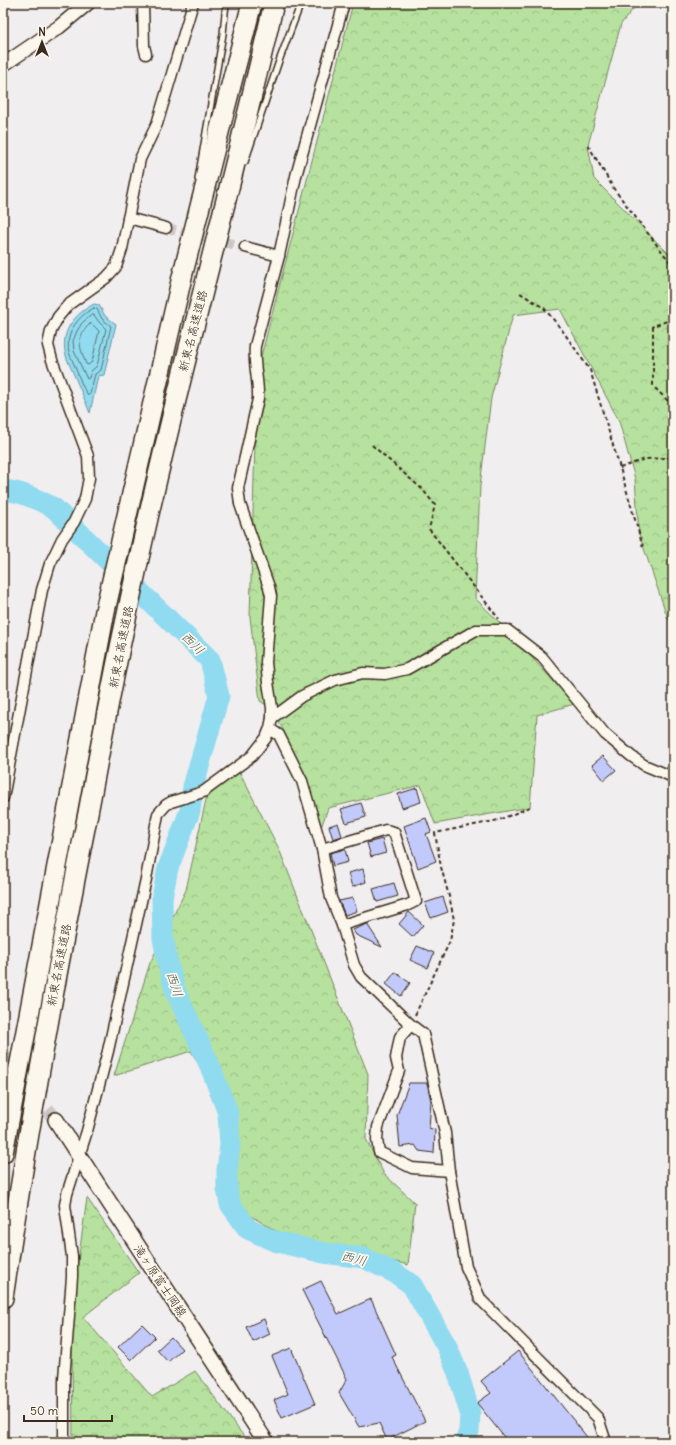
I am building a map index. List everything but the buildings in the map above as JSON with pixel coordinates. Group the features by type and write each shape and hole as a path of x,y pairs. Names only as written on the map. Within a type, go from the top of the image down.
{"highway":[{"name":"新東名高速道路","path":"3,1152 105,611 182,277 252,3"},
{"name":"新東名高速道路","path":"3,1298 17,1205 54,988 125,624 181,380 274,3"}],"main road":[{"name":"滝ヶ原富士岡線","path":"56,1120 266,1442"}],"street":[{"path":"3,64 59,27 88,3"},
{"path":"143,3 144,46 146,54"},
{"path":"3,798 42,590 50,564 62,539 74,522 86,499 89,478 88,456 52,360 48,345 51,331 58,316 68,305 106,278 116,267 122,249 140,159 157,124 193,3"},
{"path":"64,1442 64,1379 72,1276 72,1256 65,1205 108,1051 146,879 158,814 166,805 203,792 252,756 266,738 270,729 272,708 266,672 271,606 269,587 240,504 238,488 258,399 259,388 254,356 255,346 279,256 292,189 344,3"},
{"path":"128,218 166,228"},
{"path":"245,248 279,256"},
{"path":"272,718 302,696 335,680 363,673 385,674 407,669 476,630 507,630 542,657 605,734 644,765 673,777"},
{"path":"270,729 279,735 302,781 322,849 331,898 342,925 354,965 361,977 411,1025 423,1034 445,1133 449,1171 466,1267 481,1300 598,1418 606,1442"},
{"path":"322,849 386,830 394,832 416,901 408,905 342,925"},
{"path":"411,1025 400,1037 396,1058 399,1071 378,1127 377,1140 379,1152 412,1168 449,1171"}],"lane":[{"path":"197,184 226,3"},
{"path":"243,168 301,3"},
{"path":"213,255 233,197"},
{"path":"182,277 193,208"}],"path":[{"path":"605,3 610,3"},
{"path":"588,145 614,189 673,266"},
{"path":"520,293 544,308 562,330 590,370 642,547"},
{"path":"673,319 653,326 653,386 668,400 673,411"},
{"path":"372,445 423,490 435,505 429,529 507,630"},
{"path":"620,468 645,458 667,458 673,456"},
{"path":"411,1025 450,941 454,920 441,867 435,833 499,820 530,807"}],"green space":[{"path":"353,3 638,3 621,24 588,145 594,179 673,258 673,622 668,619 639,534 635,479 619,421 560,309 513,315 491,398 480,486 475,598 507,630 574,704 537,715 530,807 435,824 421,785 328,808 318,836 283,729 268,706 260,701 250,617 257,372"},
{"path":"238,769 279,849 368,1074 366,1139 384,1174 415,1203 408,1265 278,1232 230,1204 228,1113 191,1051 114,1076 150,963 186,890 207,795"},
{"path":"87,1198 139,1273 83,1317 152,1397 195,1371 248,1442 73,1442 72,1350 74,1291"}],"water":[{"path":"94,304 99,305 105,316 116,324 104,375 98,376 90,413 67,360 64,343 65,336 71,323 81,312"}],"waterway":[{"name":"西川","path":"3,490 29,496 54,508 210,660 219,696 193,787 190,811 168,868 162,898 163,938 175,990 210,1066 228,1113 230,1145 227,1170 227,1189 230,1204 248,1229 274,1241 324,1253 364,1258 395,1273 412,1285 447,1347 458,1373 470,1413 469,1431 465,1442"}],"tunnel":[{"path":"166,228 245,247"},
{"path":"3,1057 56,1120"}]}
